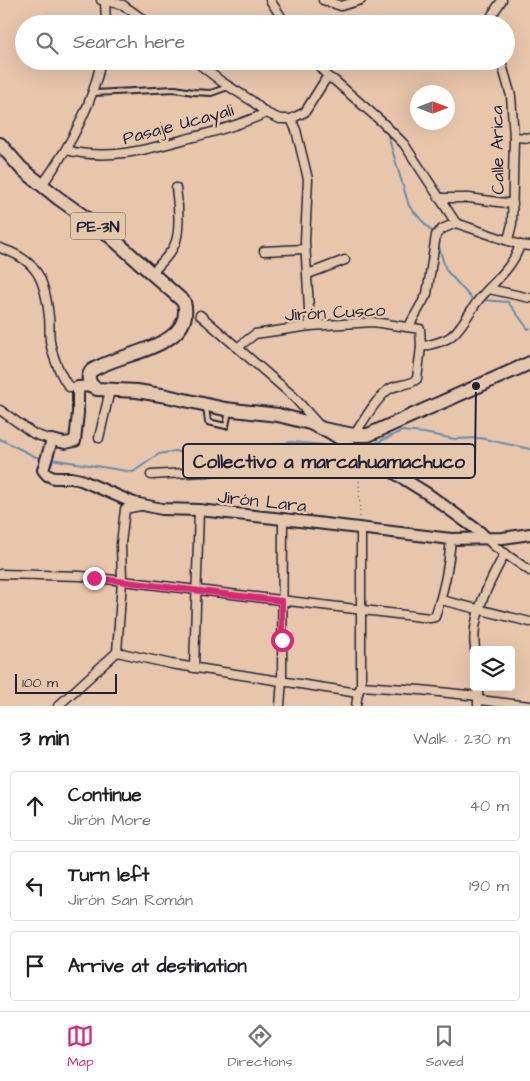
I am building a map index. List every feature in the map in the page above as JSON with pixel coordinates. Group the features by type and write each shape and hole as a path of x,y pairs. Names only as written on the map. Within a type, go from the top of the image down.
{"highway":[{"name":"PE-3N","path":"0,144 21,168 103,230 184,302 186,314 183,326 178,333 166,340 91,371 88,375 91,386"},
{"path":"91,386 97,389 137,391 167,396 230,410 288,416 310,423 353,442 530,363"}],"street":[{"path":"270,0 280,15"},
{"path":"323,0 340,6 360,0"},
{"path":"492,15 502,0"},
{"path":"105,15 103,1 123,5 137,15"},
{"path":"42,185 66,150 81,122 93,93 99,70"},
{"path":"208,70 266,113 280,119 291,119 305,112 325,80 329,78"},
{"path":"322,70 404,144 456,223 520,245 530,246"},
{"name":"Calle Arica","path":"504,70 511,96 514,138 512,224 508,240"},
{"name":"Pasaje Ucayali","path":"66,150 81,154 109,156 124,154 160,147 220,131 266,113"},
{"path":"291,119 296,130 308,180 306,249 310,326"},
{"path":"514,138 530,138"},
{"path":"152,273 176,243 178,211 176,188"},
{"path":"439,198 469,198 513,204"},
{"name":"Jirón Cusco","path":"237,348 255,334 310,326 372,322 409,326 427,294 436,234 456,223"},
{"path":"420,347 451,337 509,267 520,245"},
{"path":"0,248 32,264 38,272 50,317 50,342 64,381 69,387 91,386"},
{"path":"264,251 306,249"},
{"path":"308,274 345,260"},
{"path":"489,289 530,298"},
{"path":"200,315 293,396 323,429"},
{"path":"409,326 420,329 417,379 408,385 398,385 388,390 379,399 353,442 370,459 428,494 480,532 494,546 530,571"},
{"path":"0,410 34,434 51,442 65,443 75,441 78,387"},
{"path":"100,438 110,390"},
{"name":"Jirón Lara","path":"51,442 43,470 47,475 54,478 81,480 116,496 162,509 199,510 283,518 451,539 504,538 530,534"},
{"path":"151,476 202,472 276,472 359,468 370,459"},
{"path":"58,706 117,652 122,581 121,544 125,509 144,505"},
{"path":"194,668 199,510"},
{"path":"280,706 282,680 283,518"},
{"path":"356,706 359,690 361,528"},
{"path":"0,574 81,576 430,618 435,617 441,600 451,539"},
{"path":"475,646 475,634 480,610 487,589 505,553"},
{"path":"441,600 530,622"},
{"path":"117,652 194,668 282,680 359,690 420,690 479,701 530,706"}],"lane":[{"path":"93,93 176,89 211,93 230,86"}],"path":[{"path":"359,468 361,528"}],"waterway":[{"path":"388,136 409,206 434,234"},
{"path":"438,244 446,270 472,299"},
{"path":"483,300 508,302 528,329 530,328"},
{"path":"363,449 402,431 455,439 480,438 530,449"},
{"path":"0,439 36,457 43,458"},
{"path":"51,459 133,472 159,454 175,451 198,457 291,442 325,445 345,455 354,454"}],"place":[{"name":"Collectivo a marcahuamachuco","path":"476,386"}],"route":[{"path":"94,578 282,601 282,640"}]}
